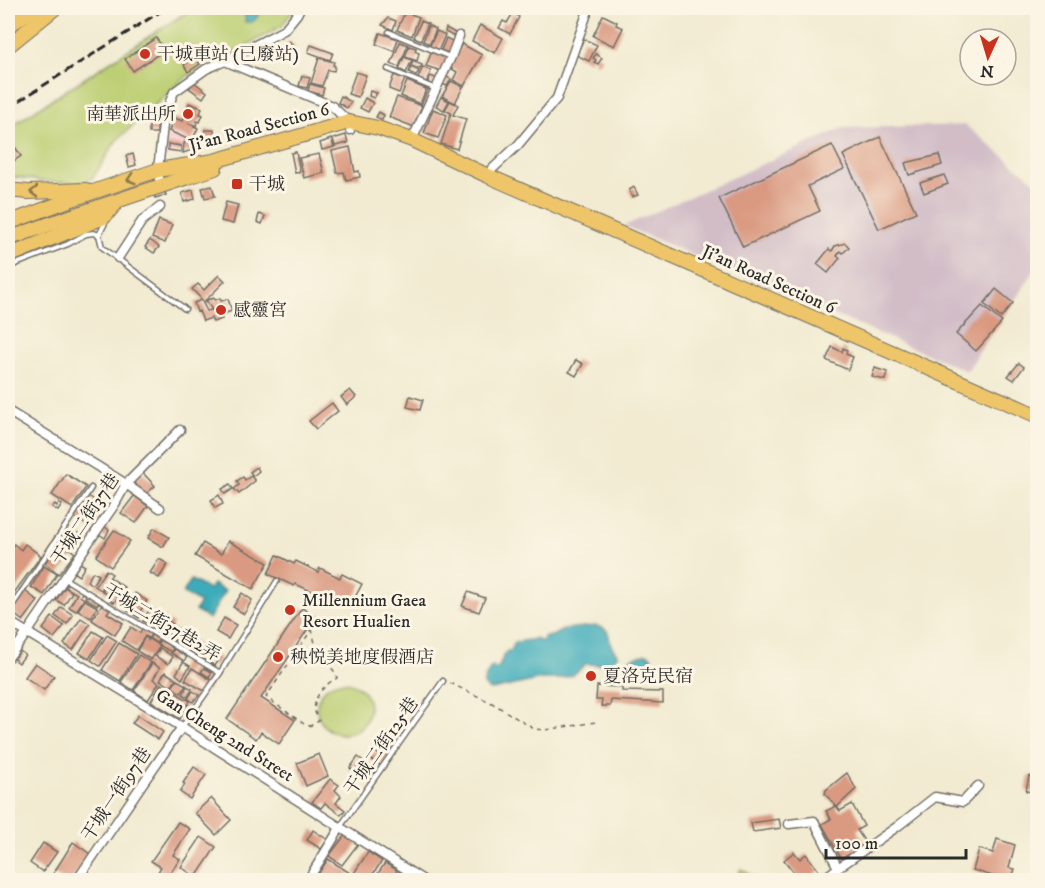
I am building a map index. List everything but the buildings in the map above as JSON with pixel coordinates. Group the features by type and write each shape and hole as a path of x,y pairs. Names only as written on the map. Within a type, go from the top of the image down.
{"main road":[{"path":"8,46 56,8"},
{"path":"8,26 30,11"},
{"name":"Ji’an Road Section 6","path":"8,222 158,171 214,161 349,126 378,128 1038,416"},
{"name":"Ji’an Road Section 6","path":"8,239 160,186 349,126"},
{"path":"8,190 28,192 103,189"},
{"path":"8,256 104,217 117,202"}],"street":[{"path":"160,186 158,171 164,116 174,92 206,69 284,30 300,8"},
{"path":"486,175 518,145 557,98 589,8"},
{"path":"411,142 459,36"},
{"path":"225,61 332,106 349,126"},
{"path":"118,258 142,221 159,207"},
{"path":"8,411 126,484 160,508"},
{"name":"干城二街37巷","path":"8,658 115,504 126,484 180,430"},
{"name":"Gan Cheng 2nd Street","path":"8,621 182,727 423,880"},
{"name":"干城一街97巷","path":"77,880 182,727"},
{"path":"822,880 935,797 963,802 978,786"},
{"path":"789,824 814,821 838,868"},
{"path":"308,880 340,828"}],"lane":[{"path":"389,32 451,57"},
{"path":"388,69 436,89"},
{"path":"117,202 99,235 102,247 185,309"},
{"path":"8,267 68,244 86,234 99,235"},
{"path":"8,612 91,488"},
{"name":"干城二街37巷2弄","path":"64,579 220,673 182,727"},
{"path":"220,673 277,581"},
{"name":"干城二街125巷","path":"340,828 443,681"}],"path":[{"path":"312,630 321,658 335,672 337,678 329,682 321,691 315,702 315,711 319,721 310,726 266,697 316,623"},
{"path":"443,681 492,703 534,729 545,730 596,722"}],"shaded area":[{"path":"965,125 1037,183 1037,267 967,371 624,226 843,128"},
{"path":"167,131 193,143 193,148 163,157"}],"green space":[{"path":"193,8 294,8 282,26 233,53 207,63 186,77 116,141 93,178 79,183 40,181 8,176 8,128"},
{"path":"343,682 353,684 361,690 367,698 369,708 367,718 361,726 353,732 343,734 333,732 325,726 319,718 317,708 319,698 325,690 333,684"},
{"path":"741,869 759,880 734,880"}],"water":[{"path":"246,8 262,9 255,19 245,22"},
{"path":"191,580 209,590 213,584 225,591 209,619 195,611 200,603 183,593"},
{"path":"596,626 607,631 612,647 618,655 611,661 586,664 573,675 558,679 542,679 492,690 484,685 491,667 498,668 503,656 507,651 511,651 514,643 537,638 538,641 543,641 544,637 552,636 563,630"},
{"path":"646,654 652,658 651,665 628,668 627,661"}],"railway":[{"path":"8,108 166,8"}],"place":[{"name":"干城車站 (已廢站)","path":"145,54"},
{"name":"南華派出所","path":"188,114"},
{"name":"干城","path":"237,184"},
{"name":"感靈宮","path":"221,310"},
{"name":"Millennium Gaea Resort Hualien","path":"290,610"},
{"name":"秧悦美地度假酒店","path":"278,657"},
{"name":"夏洛克民宿","path":"591,676"}]}
